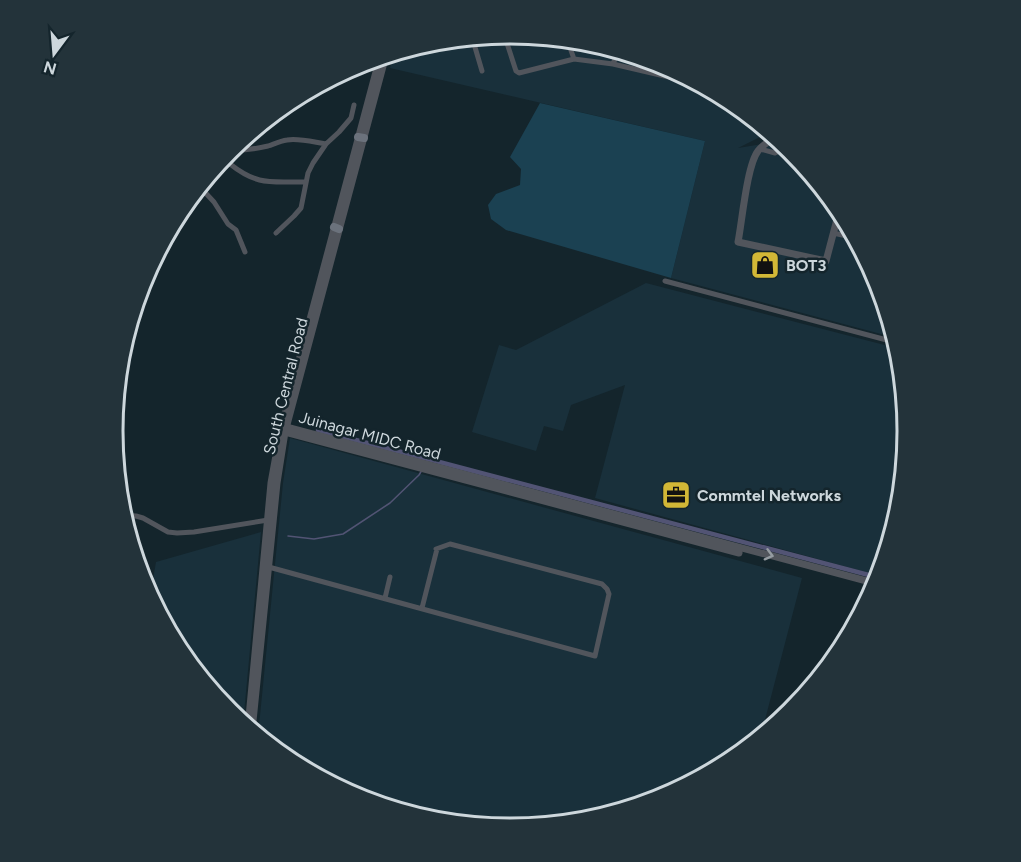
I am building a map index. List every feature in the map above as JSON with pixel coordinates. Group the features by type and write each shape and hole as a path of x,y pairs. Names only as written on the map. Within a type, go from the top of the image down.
{"street":[{"path":"507,44 516,71 519,73 574,59 614,64 665,76"},
{"path":"474,45 482,71"},
{"path":"570,48 574,59"},
{"path":"614,64 616,58"},
{"name":"South Central Road","path":"361,137 383,65"},
{"name":"South Central Road","path":"253,720 270,520 271,483 378,67"},
{"path":"276,233 301,208 312,164 326,144 351,118 354,105"},
{"path":"244,150 285,140 326,144"},
{"path":"768,142 756,152 750,172 738,242 826,261 836,221"},
{"path":"760,148 776,153 779,152"},
{"path":"230,164 250,178 280,183 306,182"},
{"path":"205,193 228,224 236,230 246,252"},
{"path":"833,232 845,235"},
{"path":"665,281 887,340"},
{"name":"Juinagar MIDC Road","path":"284,429 685,536 868,581"},
{"path":"132,516 168,532 177,533 270,520"},
{"name":"Juinagar MIDC Road","path":"685,536 739,553"},
{"path":"266,566 596,656 609,594 602,584 450,544 436,549 422,608"},
{"name":"South Central Road","path":"249,717 266,566"},
{"path":"385,598 390,577"}],"shaded area":[{"path":"485,44 536,44 611,57 682,83 726,109 761,136 738,148 769,143 785,157 818,195 846,237 858,260 869,283 886,335 671,278 705,141 390,68 391,62 435,51"},
{"path":"540,103 705,141 671,278 506,230 491,219 488,205 496,194 520,185 521,169 510,157"},
{"path":"646,283 889,346 897,406 895,482 885,531 871,574 595,498 625,385 571,405 563,431 544,426 536,451 472,432 499,345 516,350"},
{"path":"290,438 802,578 764,724 726,753 682,779 635,798 561,815 536,818 485,818 435,811 386,798 339,779 295,753 259,725 283,483"},
{"path":"261,532 244,712 203,667 175,625 153,581 156,562"}],"waterway":[{"path":"318,430 870,575"},
{"path":"288,536 314,539 343,534 390,503 422,470"}],"place":[{"name":"BOT3","path":"765,265"},
{"name":"Commtel Networks","path":"676,495"}]}
